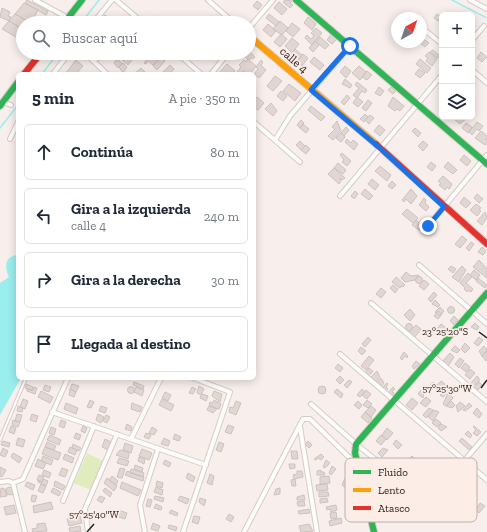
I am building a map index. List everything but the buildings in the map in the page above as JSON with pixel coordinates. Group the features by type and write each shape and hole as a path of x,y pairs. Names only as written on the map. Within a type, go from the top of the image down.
{"main road":[{"path":"69,16 82,0"},
{"path":"296,0 486,160"},
{"name":"calle 4","path":"256,42 381,149 487,244"},
{"path":"26,72 35,60"},
{"path":"1,103 16,84"},
{"path":"356,458 356,444 487,293"},
{"path":"372,522 374,532"}],"street":[{"path":"35,0 60,16"},
{"path":"99,16 112,0"},
{"path":"116,0 134,16"},
{"path":"208,0 226,16"},
{"path":"256,20 273,0"},
{"path":"470,0 487,9"},
{"path":"475,36 484,26"},
{"path":"427,32 439,42"},
{"path":"275,140 290,116 350,46"},
{"path":"55,72 64,60"},
{"path":"92,60 105,72"},
{"path":"185,60 199,72"},
{"path":"213,72 222,60"},
{"path":"475,73 487,83"},
{"path":"340,196 439,79"},
{"path":"1,103 11,105"},
{"path":"256,124 300,162"},
{"path":"10,139 16,126"},
{"path":"428,226 486,160"},
{"path":"419,265 487,324"},
{"path":"371,303 487,402"},
{"path":"340,354 460,458"},
{"path":"0,482 9,481 13,483 23,479 67,380"},
{"path":"131,439 160,380"},
{"path":"183,532 230,392 198,380"},
{"path":"312,404 374,458"},
{"path":"52,412 206,465"},
{"path":"244,532 303,419 310,419 351,458"},
{"path":"63,501 94,426"},
{"path":"300,426 317,532"},
{"path":"88,532 85,509 117,434"},
{"path":"467,458 487,434"},
{"path":"145,532 140,505 158,449"},
{"path":"477,472 487,480"},
{"path":"13,483 25,532"}],"lane":[{"path":"0,440 25,380"}],"path":[{"path":"11,105 16,109"}],"green space":[{"path":"87,453 103,461 91,490 74,483"}],"water":[{"path":"16,256 16,380 20,380 0,415 0,283 9,277 6,265 10,257"}],"waterway":[{"path":"86,16 99,0"},
{"path":"452,0 487,18"},
{"path":"44,72 53,60"},
{"path":"0,128 16,108"}],"traffic: fast":[{"path":"69,16 82,0"},
{"path":"296,0 487,164"},
{"path":"0,106 16,85"},
{"path":"356,458 356,444 487,293"},
{"path":"372,522 374,532"}],"traffic: slow":[{"path":"256,42 376,144"}],"traffic: jam":[{"path":"26,72 35,60"},
{"path":"376,144 487,244"}],"route":[{"path":"350,46 311,90 381,149 444,207 428,226"}]}
